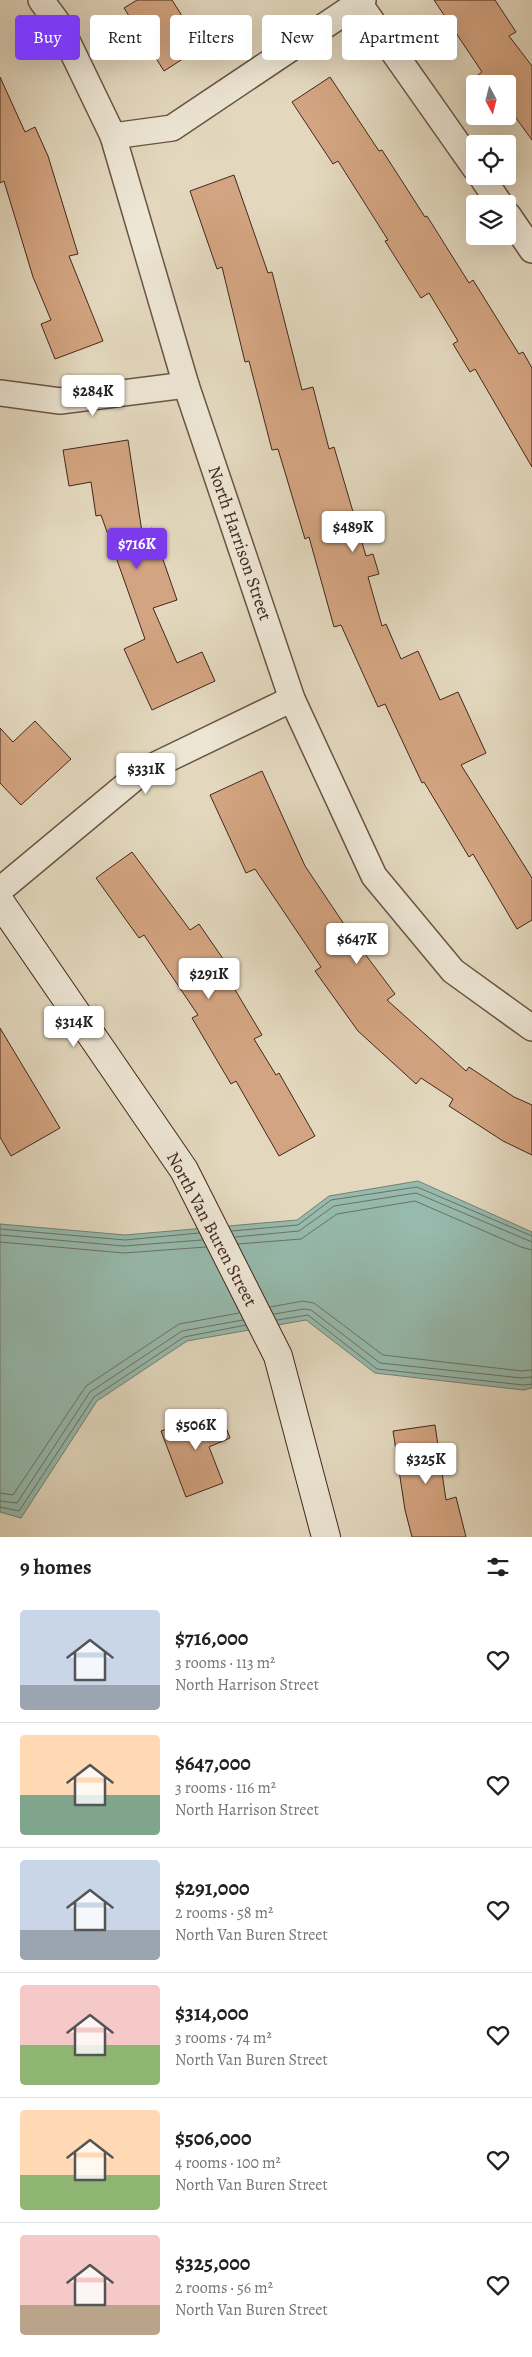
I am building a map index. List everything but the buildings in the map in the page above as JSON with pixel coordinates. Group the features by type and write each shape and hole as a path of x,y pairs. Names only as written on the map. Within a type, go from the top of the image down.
{"street":[{"name":"North Harrison Street","path":"42,0 60,26 113,136 186,385 292,699 374,876 453,971 532,1028"},
{"path":"113,136 172,128 361,1 466,155"},
{"path":"516,227 532,250"},
{"path":"0,393 60,401 186,385"},
{"path":"0,890 143,771 292,699"},
{"name":"North Van Buren Street","path":"0,902 184,1170 278,1356 326,1537"}],"water":[{"path":"418,1181 532,1232 532,1388 523,1390 375,1373 306,1320 187,1341 97,1401 21,1518 0,1512 0,1224 125,1235 297,1220 329,1196"}]}
